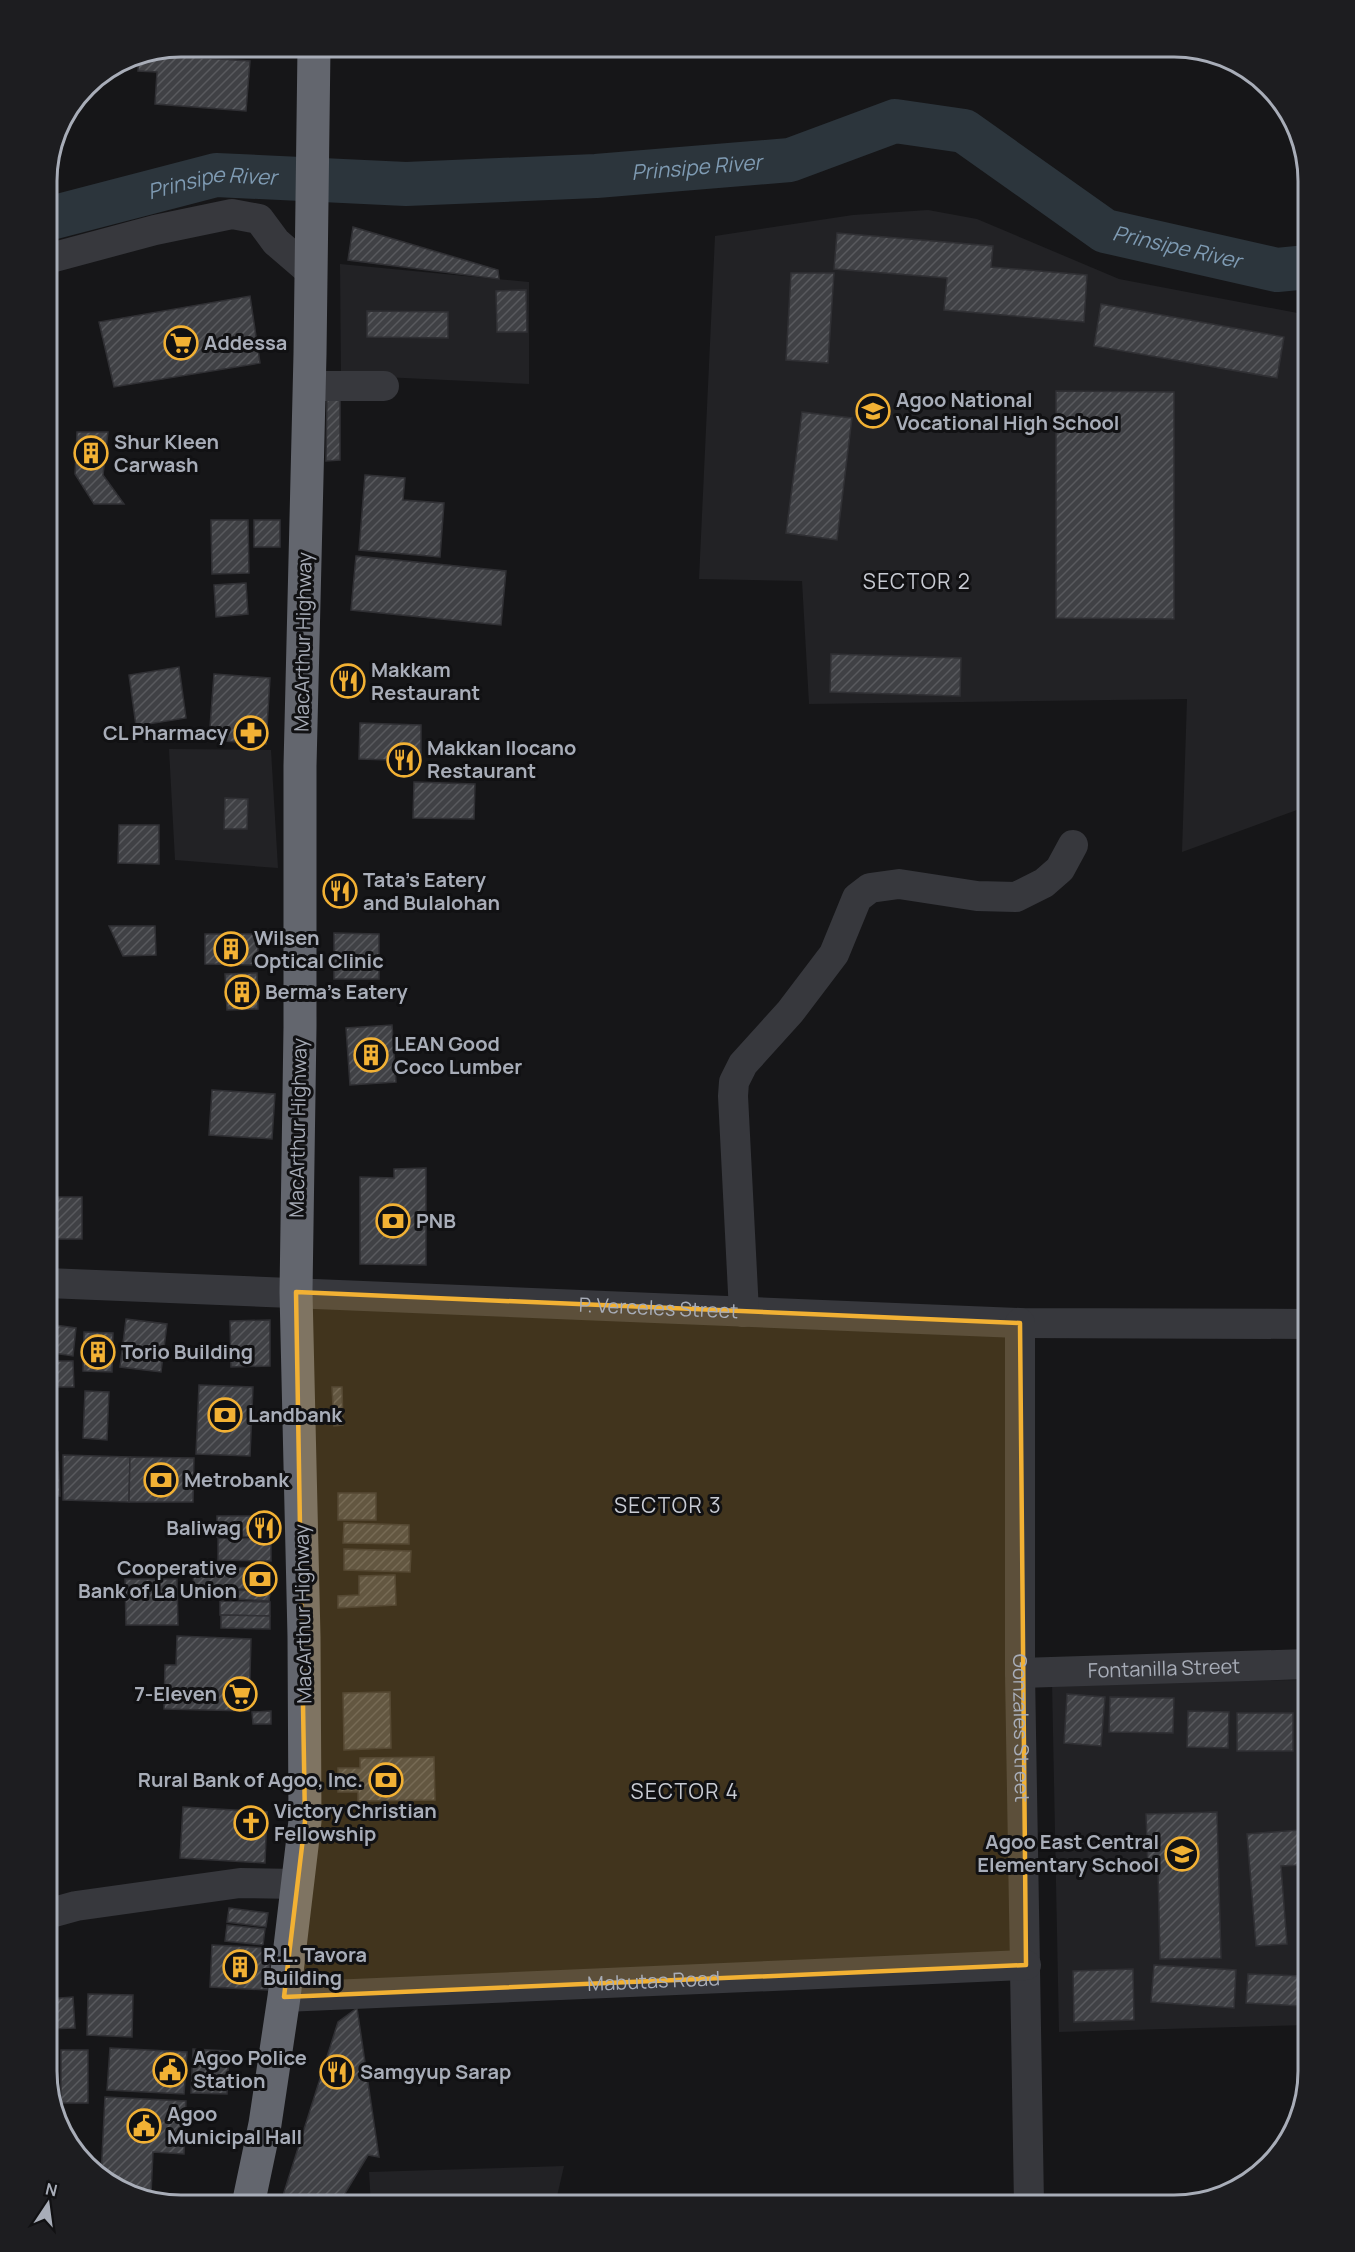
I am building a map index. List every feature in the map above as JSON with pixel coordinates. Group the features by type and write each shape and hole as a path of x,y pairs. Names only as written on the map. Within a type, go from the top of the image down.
{"highway":[{"name":"MacArthur Highway","path":"250,2195 265,2124 284,1997 305,1809 304,1636 296,1292 300,1027 300,766 314,57"}],"street":[{"path":"57,257 155,230 232,214 259,219 276,242 311,272"},
{"path":"309,386 384,386"},
{"path":"744,1312 734,1082 743,1064 790,1012 834,954 857,898 870,888 899,884 976,896 1016,897 1044,883 1060,869 1073,845"},
{"name":"P. Verceles Street","path":"57,1283 1020,1323 1298,1324"},
{"name":"Gonzales Street","path":"1020,1323 1020,1673 1029,2195"},
{"name":"Fontanilla Street","path":"1020,1673 1298,1664"},
{"path":"57,1911 76,1906 240,1883 298,1884"},
{"name":"Mabutas Road","path":"284,1997 1026,1965"}],"highlighted area":[{"path":"296,1292 1020,1323 1026,1965 284,1997 305,1821"}],"shaded area":[{"path":"928,210 977,219 1119,279 1298,313 1298,810 1182,852 1187,699 809,704 802,581 699,579 715,236 853,215"},
{"path":"340,264 529,282 529,384 341,375"},
{"path":"169,749 271,750 278,868 175,860"},
{"name":"Agoo East Central Elementary School","path":"1298,1680 1298,2025 1059,2032 1052,1682"},
{"path":"564,2166 557,2195 370,2195 369,2172"}],"building":[{"path":"173,57 250,61 246,111 155,104 157,72 138,71 138,65"},
{"path":"353,227 498,270 499,279 348,260"},
{"path":"837,233 993,246 991,267 1087,275 1084,322 944,310 947,278 834,269"},
{"path":"791,273 834,273 828,363 786,360"},
{"path":"526,290 527,332 497,332 496,291"},
{"name":"Addessa","path":"250,296 260,363 114,387 99,322"},
{"path":"1101,304 1284,337 1277,378 1094,346"},
{"path":"367,311 448,312 448,338 367,337"},
{"path":"1056,391 1174,392 1174,619 1056,618"},
{"path":"327,396 340,396 340,460 326,461"},
{"path":"802,412 852,418 837,540 786,533"},
{"name":"Shur Kleen Carwash","path":"77,432 108,432 103,475 124,504 94,504 75,474"},
{"path":"365,475 405,478 403,500 444,503 440,557 359,550"},
{"path":"211,520 248,520 249,573 212,574"},
{"path":"254,520 280,520 280,547 254,547"},
{"path":"356,556 506,571 501,625 351,610"},
{"path":"246,583 248,614 216,617 214,585"},
{"path":"831,654 961,658 960,696 830,692"},
{"path":"179,667 186,718 136,726 129,675"},
{"path":"214,674 270,678 266,744 209,740"},
{"path":"360,723 421,725 421,761 359,759"},
{"path":"414,782 475,784 474,819 413,818"},
{"path":"225,798 248,799 247,829 224,829"},
{"path":"119,825 159,825 159,864 118,863"},
{"path":"109,926 155,926 156,955 123,956"},
{"path":"334,933 379,934 379,979 334,979"},
{"name":"Wilsen Optical Clinic","path":"205,934 258,934 258,965 205,964"},
{"name":"Berma's Eatery","path":"257,973 258,1009 227,1010 225,974"},
{"name":"LEAN Good Coco Lumber","path":"392,1025 396,1082 350,1085 346,1028"},
{"path":"212,1090 275,1094 272,1139 209,1135"},
{"name":"PNB","path":"426,1168 426,1265 360,1264 360,1177 394,1178 394,1169"},
{"path":"57,1197 82,1197 82,1239 57,1239"},
{"path":"126,1319 167,1324 161,1372 120,1367"},
{"path":"270,1320 270,1366 231,1367 230,1321"},
{"path":"57,1325 76,1328 73,1356 57,1354"},
{"name":"Torio Building","path":"84,1332 113,1333 112,1372 83,1371"},
{"path":"57,1361 73,1361 74,1387 57,1387"},
{"name":"Landbank","path":"199,1385 253,1387 250,1456 196,1454"},
{"path":"332,1387 342,1387 343,1425 334,1426"},
{"path":"85,1391 109,1392 107,1440 83,1438"},
{"path":"57,1452 58,1452 60,1496 57,1496"},
{"path":"63,1455 130,1457 129,1502 63,1500"},
{"name":"Metrobank","path":"130,1457 194,1458 193,1502 129,1502"},
{"path":"338,1493 376,1493 376,1520 338,1520"},
{"path":"217,1516 269,1516 269,1536 217,1537"},
{"path":"344,1523 409,1525 409,1544 343,1543"},
{"path":"218,1538 271,1539 271,1561 218,1560"},
{"path":"344,1549 411,1551 410,1572 344,1570"},
{"path":"194,1567 272,1568 272,1589 193,1589"},
{"path":"395,1575 396,1605 338,1608 338,1596 359,1595 359,1576"},
{"path":"125,1579 177,1579 178,1625 126,1625"},
{"path":"220,1589 270,1592 269,1601 220,1598"},
{"path":"220,1601 270,1602 270,1616 220,1615"},
{"path":"221,1615 270,1616 270,1629 221,1628"},
{"path":"177,1636 251,1639 249,1711 164,1709 165,1665 176,1665"},
{"path":"390,1692 391,1748 344,1750 343,1693"},
{"path":"1067,1694 1105,1697 1101,1746 1064,1743"},
{"path":"1110,1697 1174,1698 1173,1733 1109,1732"},
{"path":"271,1711 271,1724 253,1724 252,1712"},
{"path":"1188,1711 1229,1712 1228,1748 1187,1747"},
{"path":"1237,1713 1293,1713 1293,1751 1237,1751"},
{"name":"Rural Bank of Agoo, Inc.","path":"434,1757 435,1800 358,1801 358,1792 338,1792 338,1768 360,1768 360,1758"},
{"path":"183,1807 267,1812 265,1863 180,1858"},
{"path":"1217,1812 1221,1958 1160,1959 1158,1870 1148,1870 1146,1814"},
{"path":"1298,1830 1298,1865 1281,1866 1287,1944 1256,1946 1247,1834"},
{"path":"229,1908 268,1913 266,1927 227,1922"},
{"path":"227,1925 265,1929 263,1945 225,1941"},
{"name":"R.L. Tavora Building","path":"212,1945 271,1948 268,1990 210,1987"},
{"path":"1154,1965 1236,1970 1234,2008 1151,2002"},
{"path":"1133,1969 1134,2020 1074,2022 1073,1971"},
{"path":"1248,1974 1298,1976 1298,2006 1246,2003"},
{"path":"88,1994 133,1995 132,2037 87,2035"},
{"path":"73,1997 75,2028 57,2029 57,1998"},
{"path":"357,2008 379,2157 368,2155 344,2195 283,2195 338,2022"},
{"path":"110,2048 187,2052 184,2094 107,2090"},
{"path":"193,2049 229,2051 227,2094 191,2093"},
{"path":"61,2050 88,2050 88,2103 61,2101"},
{"name":"Agoo Municipal Hall","path":"105,2097 186,2101 184,2154 153,2152 151,2191 126,2182 102,2166"}],"waterway":[{"name":"Prinsipe River","path":"57,216 216,175 406,184 596,176 790,160 895,121 964,131 1105,231 1277,270 1298,268"}],"place":[{"name":"Addessa","path":"181,343"},
{"name":"Agoo National Vocational High School","path":"873,411"},
{"name":"Shur Kleen Carwash","path":"91,453"},
{"name":"Makkam Restaurant","path":"348,681"},
{"name":"CL Pharmacy","path":"251,733"},
{"name":"Makkan Ilocano Restaurant","path":"404,760"},
{"name":"Tata's Eatery and Bulalohan","path":"340,891"},
{"name":"Wilsen Optical Clinic","path":"231,949"},
{"name":"Berma's Eatery","path":"242,992"},
{"name":"LEAN Good Coco Lumber","path":"371,1055"},
{"name":"PNB","path":"393,1221"},
{"name":"Torio Building","path":"98,1352"},
{"name":"Landbank","path":"225,1415"},
{"name":"Metrobank","path":"161,1480"},
{"name":"Baliwag","path":"264,1528"},
{"name":"Cooperative Bank of La Union","path":"260,1579"},
{"name":"7-Eleven","path":"240,1694"},
{"name":"Rural Bank of Agoo, Inc.","path":"386,1780"},
{"name":"Victory Christian Fellowship","path":"251,1823"},
{"name":"Agoo East Central Elementary School","path":"1182,1854"},
{"name":"R.L. Tavora Building","path":"240,1967"},
{"name":"Agoo Police Station","path":"170,2070"},
{"name":"Samgyup Sarap","path":"337,2072"},
{"name":"Agoo Municipal Hall","path":"144,2126"}],"district":[{"name":"SECTOR 2","path":"917,582"},
{"name":"SECTOR 3","path":"668,1506"},
{"name":"SECTOR 4","path":"685,1792"}]}
